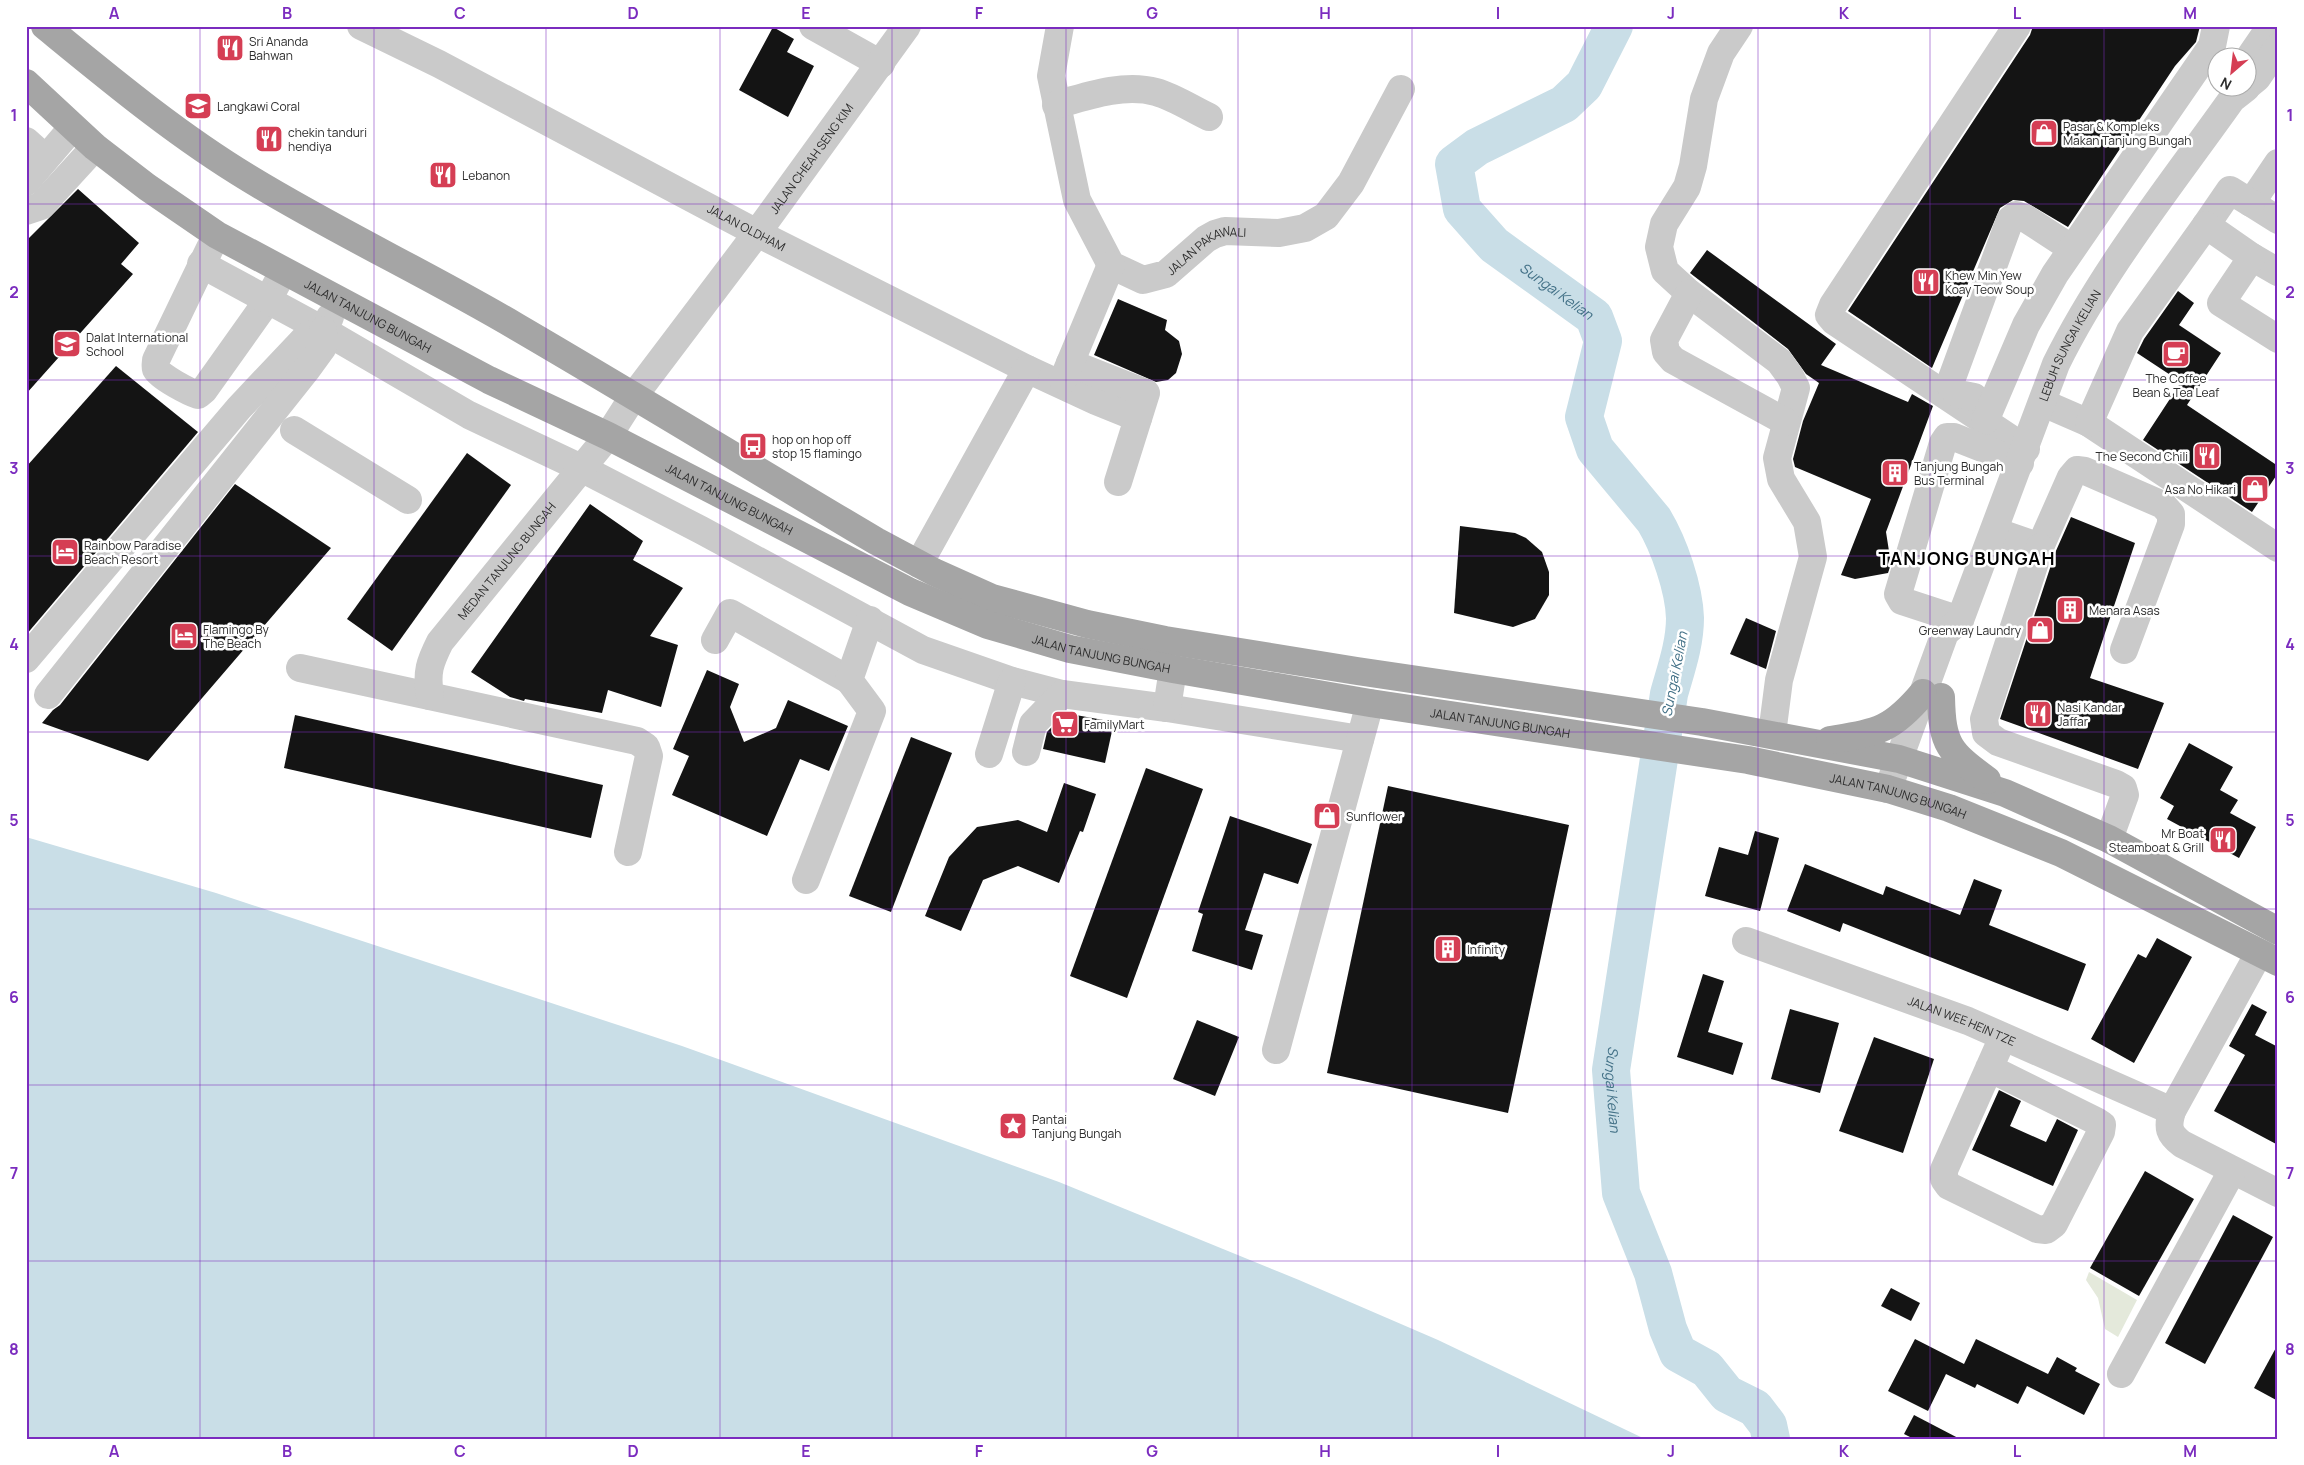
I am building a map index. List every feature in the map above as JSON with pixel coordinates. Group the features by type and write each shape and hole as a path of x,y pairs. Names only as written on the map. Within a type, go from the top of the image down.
{"main road":[{"name":"JALAN TANJUNG BUNGAH","path":"45,26 176,129 249,179 516,326 633,397 919,564 992,598 1088,624 1166,640 1357,671 1702,722 1908,761 2005,794 2109,839 2278,931"},
{"name":"JALAN TANJUNG BUNGAH","path":"26,83 72,128 95,147 147,187 217,235 283,272 489,380 608,436 910,592 979,621 1070,649 1370,703 1748,760 1897,791 1949,808 2061,853 2268,958"},
{"path":"1814,743 1874,732 1893,724 1932,695 1950,748 1961,761 2005,794"}],"street":[{"name":"JALAN OLDHAM","path":"361,26 439,64 757,233 1027,369 1066,374 1138,418 1118,482"},
{"path":"813,26 881,64"},
{"name":"JALAN CHEAH SENG KIM","path":"608,436 633,397 757,233 907,26"},
{"path":"1060,26 1051,76 1056,105 1077,200 1111,265 1066,374"},
{"path":"1739,26 1721,53 1704,99 1688,187 1664,224 1659,247 1665,271 1689,293 1779,361 1796,388 1776,458 1781,479 1807,522 1813,557 1780,680 1772,734"},
{"path":"2017,26 1833,305 1829,315 1834,321 1990,411 2023,456"},
{"path":"1990,411 2026,325 2055,274 2071,248 2212,46 2216,26"},
{"path":"2256,48 2271,26"},
{"name":"LEBUH SUNGAI KELIAN","path":"2256,79 2278,47"},
{"path":"1056,105 1078,98 1129,88 1156,92 1209,117"},
{"name":"JALAN PAKAWALI","path":"1111,265 1143,280 1155,278 1166,274 1206,239 1215,234 1225,231 1279,233 1306,228 1326,216 1351,183 1402,89"},
{"name":"LEBUH SUNGAI KELIAN","path":"1897,791 1932,695 1945,633 1960,620 2043,403 2056,364 2093,295 2234,98"},
{"path":"26,182 36,150 72,128"},
{"path":"26,211 41,206 95,147"},
{"path":"2251,204 2278,163"},
{"path":"2090,423 2130,330 2230,190 2278,220"},
{"path":"1990,411 1959,394 1951,387 1952,378 2010,220 2016,215 2025,218 2071,248"},
{"path":"2206,225 2252,257 2278,272"},
{"path":"217,235 201,264 156,360 156,369 162,375 190,393 198,395 204,390 268,300 283,272"},
{"path":"2252,257 2221,303 2278,339"},
{"path":"201,264 324,330 469,415 581,468 870,620 923,650 1012,681 1062,694 1167,708 1360,739"},
{"path":"1689,293 1664,340 1666,352 1673,360 1786,422"},
{"path":"48,695 307,369 323,347 324,330 339,300"},
{"path":"26,660 240,408 307,336 324,330"},
{"path":"919,564 1027,369"},
{"path":"2043,403 2090,423 2278,548"},
{"path":"294,430 408,500"},
{"name":"MEDAN TANJUNG BUNGAH","path":"430,696 427,679 430,662 440,642 608,436"},
{"path":"1960,620 1902,601 1898,594 1943,443 1947,437 1954,437 2023,456"},
{"path":"2109,839 2125,795 2123,788 1998,742 1986,733 1984,719 2040,547 2071,477 2077,470 2086,471 2163,505 2171,514 2171,524 2124,650"},
{"path":"1994,531 2040,547"},
{"path":"715,640 730,613 849,680 872,711 806,880"},
{"path":"849,680 870,620"},
{"path":"300,668 637,741 646,747 649,756 628,852"},
{"path":"1167,708 1173,668"},
{"path":"988,754 1012,681"},
{"path":"1026,752 1033,724 1062,694"},
{"path":"1276,1050 1370,703"},
{"name":"JALAN WEE HEIN TZE","path":"1746,941 1968,1021 2172,1111"},
{"path":"2268,958 2172,1111 2170,1120 2172,1136 2232,1171 2278,1193"},
{"path":"1989,1068 2096,1120 2102,1125 2101,1132 2054,1224 2046,1230 2037,1229 1949,1186 1944,1179 1944,1170 1989,1068 2003,1037"},
{"path":"2121,1374 2232,1171"}],"shaded area":[{"path":"2089,1272 2137,1300 2118,1337 2105,1329 2098,1298 2086,1280"}],"water":[{"path":"26,837 216,893 682,1046 1059,1182 1299,1280 1438,1340 1645,1439 26,1439"}],"building":[{"name":"Pasar & Kompleks Makan Tanjung Bungah","path":"2033,26 2200,26 2196,42 2175,66 2068,227 2024,201 2013,200 2000,208 1932,368 1848,311 2030,35"},
{"path":"773,27 794,39 787,52 814,66 788,117 739,90"},
{"path":"78,189 139,243 121,264 133,274 26,394 26,241"},
{"path":"1707,250 1836,344 1821,365 1908,402 1912,394 1933,406 1886,532 1891,564 1888,573 1855,579 1841,575 1871,499 1795,467 1793,459 1803,421 1819,383 1806,374 1788,349 1690,273"},
{"path":"2178,291 2194,303 2179,325 2221,353 2187,405 2278,466 2278,473 2252,512 2143,440 2181,382 2137,353 2144,339"},
{"path":"1118,299 1167,320 1165,330 1179,341 1182,354 1176,373 1168,380 1156,382 1094,355"},
{"name":"Rainbow Paradise Beach Resort","path":"116,366 198,432 26,635 26,467"},
{"path":"467,453 511,485 392,651 347,619"},
{"name":"Flamingo By The Beach","path":"235,484 331,548 148,761 42,723 60,705"},
{"path":"590,504 643,541 633,560 683,588 650,636 678,645 661,707 608,690 602,713 525,699 524,701 510,697 471,672"},
{"name":"Menara Asas","path":"2071,517 2135,543 2090,678 2164,703 2138,769 2000,719 2055,553"},
{"path":"1460,526 1515,533 1526,538 1542,552 1549,572 1549,595 1535,619 1513,627 1454,613"},
{"path":"1746,618 1776,631 1766,669 1730,654"},
{"path":"707,670 739,684 730,707 744,742 776,728 788,700 848,726 829,771 800,759 767,836 672,795 689,756 673,749"},
{"path":"1065,713 1114,722 1105,763 1043,749 1047,732"},
{"path":"295,715 603,785 591,838 284,768"},
{"path":"911,737 952,753 891,912 849,896"},
{"path":"2189,743 2233,767 2220,790 2238,800 2230,813 2256,827 2239,858 2167,819 2174,806 2160,798"},
{"path":"1146,768 1203,789 1127,998 1070,976"},
{"path":"1064,783 1096,794 1083,832 1080,831 1059,883 1018,866 983,880 961,931 925,916 949,857 977,827 1018,820 1047,832"},
{"name":"Infinity","path":"1388,786 1569,825 1508,1113 1327,1073"},
{"path":"1230,816 1312,844 1298,884 1264,873 1245,930 1263,935 1252,970 1192,951 1203,914 1198,912"},
{"path":"1755,831 1779,838 1760,911 1705,896 1719,847 1748,855"},
{"path":"1805,864 1883,895 1886,886 1960,915 1974,879 2002,890 1989,925 2086,964 2068,1011 1843,923 1840,932 1787,911"},
{"path":"2157,938 2192,957 2134,1063 2091,1039 2138,954 2146,958"},
{"path":"1703,974 1724,981 1708,1032 1743,1043 1733,1075 1677,1057"},
{"path":"2252,1004 2267,1012 2255,1035 2278,1047 2278,1145 2214,1111 2245,1055 2229,1046"},
{"path":"1790,1009 1839,1023 1820,1093 1771,1079"},
{"path":"1197,1020 1239,1037 1215,1096 1173,1079"},
{"path":"1874,1037 1934,1059 1903,1153 1839,1131"},
{"path":"1999,1090 2021,1101 2010,1126 2046,1142 2057,1119 2078,1130 2053,1186 1972,1150"},
{"path":"2145,1171 2194,1199 2139,1296 2090,1268"},
{"path":"2233,1215 2273,1237 2205,1364 2165,1343"},
{"path":"1891,1288 1920,1303 1911,1321 1881,1306"},
{"path":"1915,1339 1964,1364 1976,1339 2048,1374 2057,1357 2077,1368 2075,1371 2100,1384 2084,1415 2027,1386 2018,1404 1977,1384 1975,1388 1946,1374 1928,1411 1888,1391"},
{"path":"2278,1344 2278,1401 2254,1388"},
{"path":"1914,1415 1960,1439 1914,1439 1904,1434"}],"waterway":[{"name":"Sungai Kelian","path":"1614,26 1584,85 1564,104 1477,147 1454,164 1462,209 1494,245 1594,317 1603,341 1584,417 1595,449 1654,520 1660,530 1679,580 1685,618 1683,637 1680,656 1669,694 1611,1070 1621,1193 1653,1273 1668,1329 1678,1353 1707,1369 1727,1394 1755,1408 1768,1425 1771,1439"}],"place":[{"name":"Sri Ananda Bahwan","path":"230,48"},
{"name":"Langkawi Coral","path":"198,106"},
{"name":"Pasar & Kompleks Makan Tanjung Bungah","path":"2044,133"},
{"name":"chekin tanduri hendiya","path":"269,139"},
{"name":"Lebanon","path":"443,175"},
{"name":"Khew Min Yew Koay Teow Soup","path":"1926,282"},
{"name":"Dalat International School","path":"67,344"},
{"name":"The Coffee Bean & Tea Leaf","path":"2176,354"},
{"name":"hop on hop off stop 15 flamingo","path":"753,446"},
{"name":"The Second Chili","path":"2207,456"},
{"name":"Tanjung Bungah Bus Terminal","path":"1895,473"},
{"name":"Asa No Hikari","path":"2255,489"},
{"name":"Rainbow Paradise Beach Resort","path":"65,552"},
{"name":"Menara Asas","path":"2070,610"},
{"name":"Greenway Laundry","path":"2040,630"},
{"name":"Flamingo By The Beach","path":"184,636"},
{"name":"Nasi Kandar Jaffar","path":"2038,714"},
{"name":"FamilyMart","path":"1065,724"},
{"name":"Sunflower","path":"1327,816"},
{"name":"Mr Boat Steamboat & Grill","path":"2223,840"},
{"name":"Infinity","path":"1448,949"},
{"name":"Pantai Tanjung Bungah","path":"1013,1126"}],"district":[{"name":"TANJONG BUNGAH","path":"1967,558"}]}
